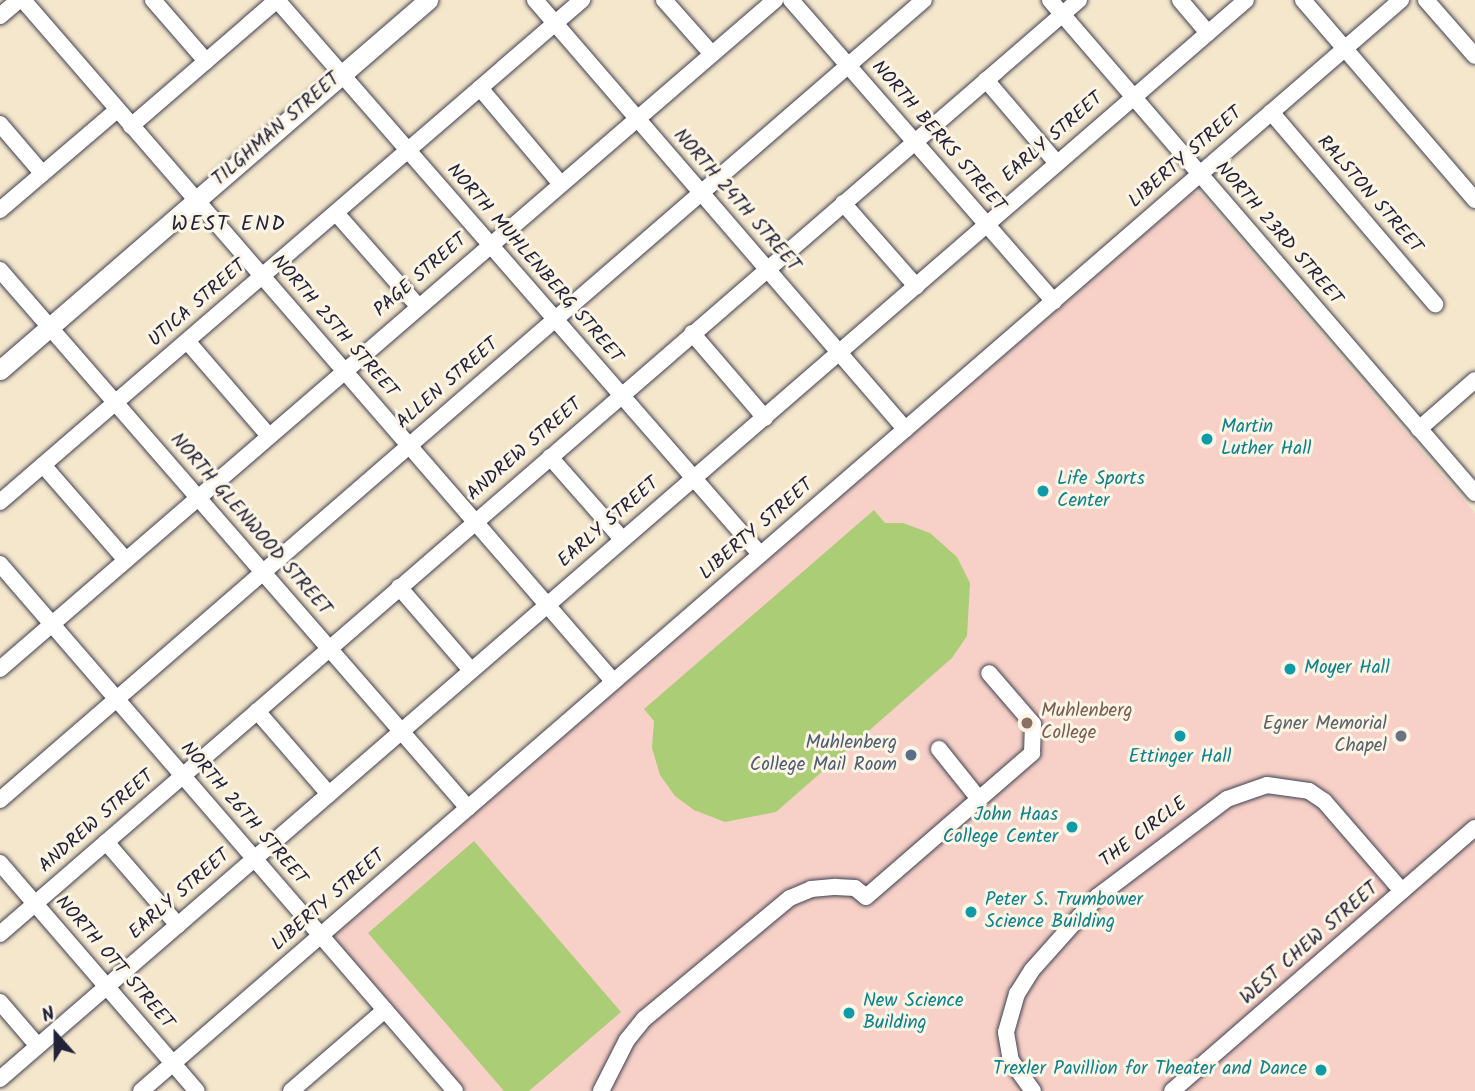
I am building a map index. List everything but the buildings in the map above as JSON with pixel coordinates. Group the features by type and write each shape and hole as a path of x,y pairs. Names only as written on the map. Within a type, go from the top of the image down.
{"main road":[{"name":"TILGHMAN STREET","path":"0,370 428,0"}],"street":[{"path":"0,16 21,0"},
{"name":"NORTH 25TH STREET","path":"21,0 614,681"},
{"path":"153,0 206,61"},
{"path":"131,126 277,0"},
{"name":"NORTH MUHLENBERG STREET","path":"277,0 761,554"},
{"name":"NORTH 24TH STREET","path":"535,0 905,429"},
{"name":"UTICA STREET","path":"0,502 582,0"},
{"path":"664,0 712,54"},
{"name":"PAGE STREET","path":"0,669 775,0"},
{"name":"NORTH BERKS STREET","path":"791,0 1054,301"},
{"name":"ALLEN STREET","path":"0,800 924,0"},
{"name":"NORTH 23RD STREET","path":"1050,0 1475,493"},
{"name":"ANDREW STREET","path":"0,934 1079,0"},
{"path":"1180,0 1208,33"},
{"name":"EARLY STREET","path":"0,1079 1246,0"},
{"path":"1303,0 1475,200"},
{"name":"LIBERTY STREET","path":"141,1091 1401,0"},
{"path":"1426,0 1475,56"},
{"path":"986,80 1057,163"},
{"path":"480,88 561,183"},
{"path":"0,210 117,110"},
{"name":"RALSTON STREET","path":"1271,112 1435,304"},
{"path":"0,124 42,173"},
{"path":"843,203 916,286"},
{"path":"336,212 418,306"},
{"name":"NORTH GLENWOOD STREET","path":"0,270 468,808"},
{"path":"692,333 765,418"},
{"path":"187,341 269,436"},
{"path":"1419,429 1475,380"},
{"path":"550,457 622,539"},
{"path":"43,465 126,560"},
{"name":"NORTH 26TH STREET","path":"0,565 455,1091"},
{"path":"399,587 471,670"},
{"path":"601,1091 627,1040 644,1019 790,898 811,889 836,887 855,888 866,897 1032,753 1032,724 989,673"},
{"path":"257,711 329,793"},
{"path":"939,749 979,799"},
{"name":"THE CIRCLE","path":"1033,1091 1011,1061 1006,1031 1017,994 1032,970 1077,916 1119,877 1227,799 1267,785 1309,791 1324,801 1402,891"},
{"name":"WEST CHEW STREET","path":"1171,1091 1475,828"},
{"path":"106,842 178,925"},
{"name":"NORTH OTT STREET","path":"0,863 197,1091"},
{"path":"0,1002 38,1046"},
{"path":"291,1091 385,1010"}],"shaded area":[{"name":"Muhlenberg College","path":"1192,193 1200,193 1475,513 1475,1091 465,1091 335,941 336,933"}],"green space":[{"path":"874,510 885,523 903,523 930,533 957,557 970,583 967,636 952,658 776,812 725,822 694,810 675,796 660,775 652,748 654,721 644,709"},
{"path":"474,841 621,1012 529,1091 504,1091 368,933"}],"place":[{"name":"Martin Luther Hall","path":"1207,439"},
{"name":"Life Sports Center","path":"1043,491"},
{"name":"Moyer Hall","path":"1290,669"},
{"name":"Muhlenberg College","path":"1027,723"},
{"name":"Ettinger Hall","path":"1180,736"},
{"name":"Egner Memorial Chapel","path":"1401,736"},
{"name":"Muhlenberg College Mail Room","path":"911,755"},
{"name":"John Haas College Center","path":"1072,827"},
{"name":"Peter S. Trumbower Science Building","path":"971,912"},
{"name":"New Science Building","path":"849,1013"},
{"name":"Trexler Pavillion for Theater and Dance","path":"1321,1070"}],"district":[{"name":"WEST END","path":"229,225"}]}
